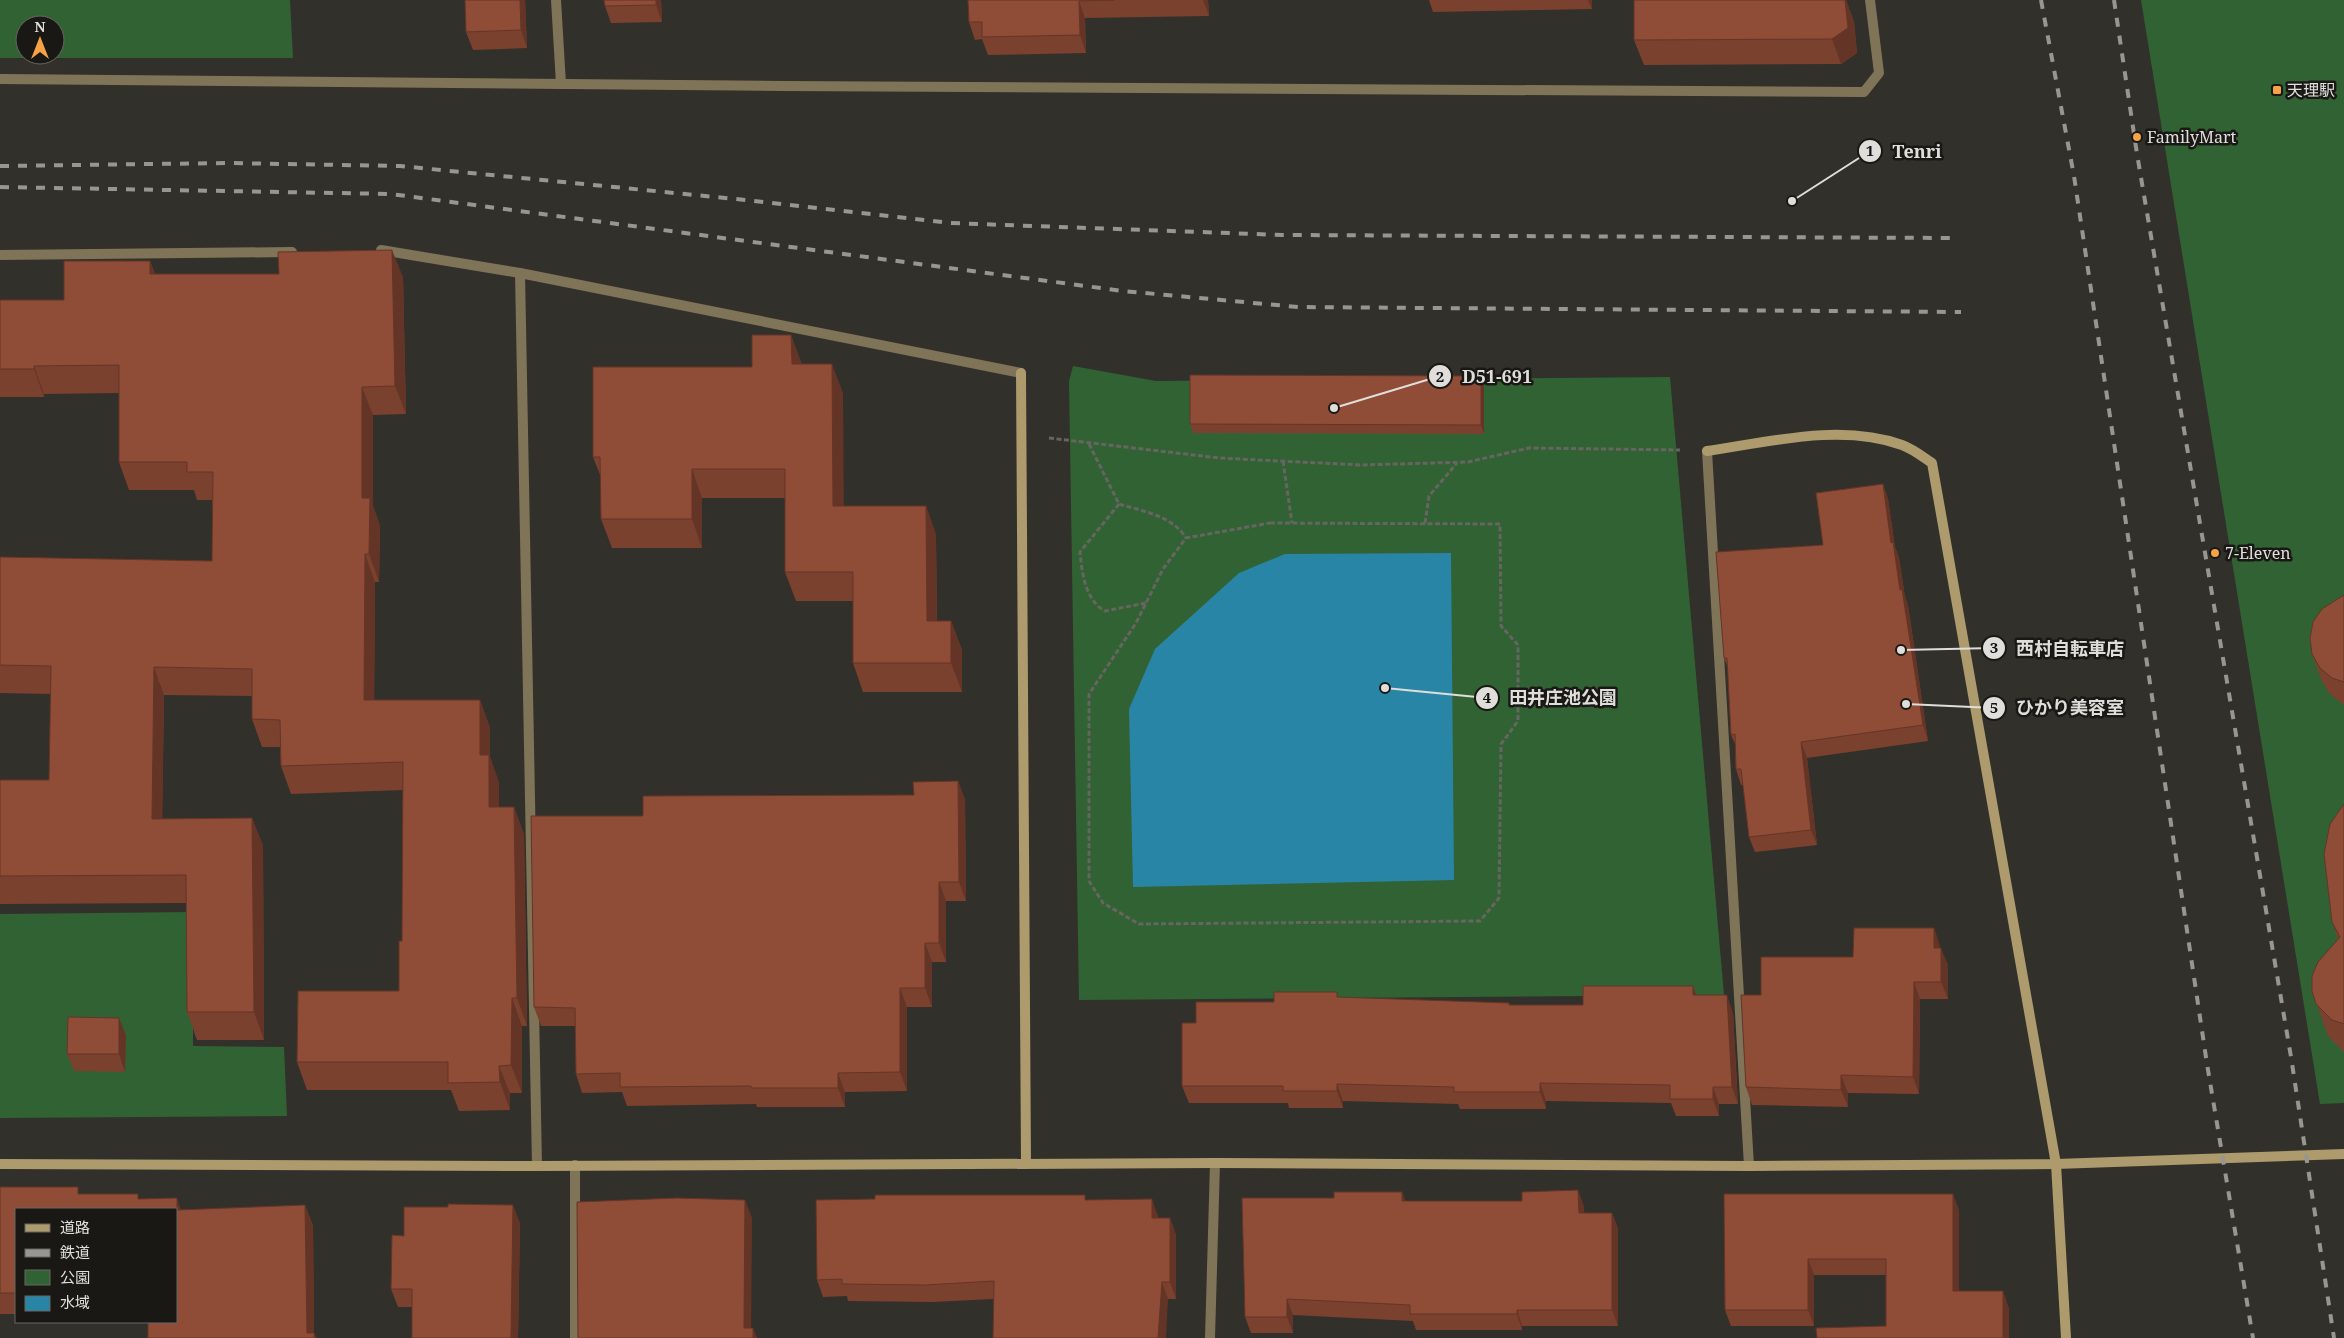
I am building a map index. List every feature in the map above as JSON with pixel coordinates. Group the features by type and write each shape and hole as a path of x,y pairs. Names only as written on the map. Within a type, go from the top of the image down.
{"street":[{"path":"556,0 561,84"},
{"path":"0,79 1864,92 1880,72 1870,0"},
{"path":"372,251 382,250 520,273 1021,373 1026,1164"},
{"path":"0,256 304,252"},
{"path":"520,273 537,1166"},
{"path":"1749,1166 1707,451 1795,438 1859,435 1904,445 1932,463 2056,1164 2066,1338"},
{"path":"0,1164 537,1166 1215,1163 1749,1166 2056,1164 2344,1154"},
{"path":"1210,1338 1215,1163"},
{"path":"575,1165 576,1338"}],"path":[{"path":"1021,434 1219,458 1361,465 1468,462 1529,448 1707,451"},
{"path":"1089,443 1119,504 1159,516 1180,528 1186,538"},
{"path":"1283,461 1292,523"},
{"path":"1425,523 1429,496 1458,462"},
{"path":"1119,504 1080,552 1082,576 1096,606 1104,611 1146,603"},
{"path":"1270,523 1292,523 1500,524 1500,626 1518,645 1518,722 1500,744 1499,898 1480,922 1139,924 1103,903 1089,881 1089,694 1136,623 1163,569 1186,538 1270,523"}],"green space":[{"path":"0,0 290,0 293,58 65,58 65,15 15,15 15,58 0,58"},
{"path":"2141,0 2344,0 2344,1103 2320,1104"},
{"path":"1073,366 1156,381 1670,377 1724,995 1079,1000 1069,381"},
{"path":"193,912 193,1046 284,1047 287,1116 0,1118 0,914"}],"water":[{"path":"1451,553 1454,880 1133,887 1129,709 1155,649 1239,573 1285,554"}],"building":[{"path":"465,0 520,0 521,30 466,32"},
{"path":"604,0 656,0 656,5 605,6"},
{"path":"968,0 1114,0 1079,1 1080,35 982,37 982,22 969,22"},
{"path":"1634,0 1845,0 1848,28 1832,39 1634,40"},
{"path":"392,250 395,386 362,387 362,498 370,498 369,554 365,554 364,700 480,700 480,755 489,755 489,807 514,807 517,998 512,998 511,1065 499,1066 500,1082 448,1083 448,1062 297,1062 298,991 399,991 399,941 402,941 403,762 281,766 280,720 252,719 252,669 154,667 152,819 252,818 254,1012 187,1012 186,875 0,876 0,780 49,780 51,666 0,665 0,557 212,561 213,472 187,472 187,462 119,462 119,365 34,366 34,369 0,369 0,300 64,300 64,261 150,261 150,274 279,274 278,252"},
{"path":"752,335 791,335 792,364 832,364 833,506 926,506 927,621 951,621 951,663 853,663 853,572 785,572 785,469 692,469 692,519 601,519 600,457 593,457 593,367 752,367"},
{"path":"1190,375 1481,376 1481,425 1190,424"},
{"path":"1883,484 1891,543 1893,542 1900,590 1902,589 1923,725 1801,742 1811,830 1749,837 1741,769 1736,769 1735,734 1731,735 1727,658 1724,658 1716,552 1823,545 1816,493"},
{"path":"2344,595 2344,682 2332,678 2320,668 2312,654 2310,638 2313,622 2322,609"},
{"path":"958,781 959,882 939,882 939,943 925,943 925,988 900,988 900,1072 838,1073 838,1088 751,1088 751,1086 620,1087 620,1073 576,1074 575,1008 534,1007 531,816 643,816 643,796 914,795 913,782"},
{"path":"2344,804 2344,1024 2332,1020 2316,1004 2312,991 2312,976 2318,962 2340,937 2332,922 2324,854 2330,824"},
{"path":"1854,928 1934,928 1934,948 1941,948 1941,982 1914,982 1913,1077 1841,1075 1841,1090 1746,1087 1741,995 1761,995 1761,957 1853,957"},
{"path":"1583,986 1693,986 1693,995 1727,995 1732,1087 1713,1087 1713,1099 1670,1099 1670,1085 1540,1083 1540,1092 1454,1092 1454,1087 1337,1084 1337,1091 1283,1091 1283,1086 1182,1086 1182,1023 1196,1023 1196,1002 1274,1002 1274,992 1337,992 1337,997 1509,1003 1509,1005 1583,1005"},
{"path":"68,1017 119,1018 119,1054 67,1054"},
{"path":"0,1187 78,1187 78,1194 138,1194 138,1199 177,1198 177,1208 15,1208 15,1293 0,1293"},
{"path":"1578,1190 1579,1213 1612,1213 1612,1310 1517,1310 1517,1314 1410,1314 1410,1305 1287,1299 1287,1317 1245,1317 1242,1198 1334,1198 1334,1192 1402,1192 1402,1201 1522,1201 1522,1192"},
{"path":"1724,1194 1953,1194 1953,1291 2003,1291 2003,1338 1817,1338 1816,1328 1886,1326 1886,1259 1808,1259 1808,1310 1725,1310"},
{"path":"875,1195 1085,1195 1085,1200 1152,1199 1152,1218 1170,1218 1170,1282 1162,1282 1158,1338 993,1338 994,1281 925,1285 842,1284 842,1279 817,1280 816,1200 875,1199"},
{"path":"677,1198 745,1200 744,1328 753,1328 753,1338 578,1338 577,1202"},
{"path":"448,1204 513,1205 511,1338 412,1338 412,1289 391,1289 392,1235 404,1236 404,1207 448,1207"},
{"path":"305,1205 307,1333 314,1333 314,1338 148,1338 148,1323 178,1323 178,1210"}],"railway":[{"path":"2041,0 2074,176 2207,1064 2253,1338"},
{"path":"2114,0 2137,154 2291,1057 2334,1338"},
{"path":"0,166 228,163 400,166 746,200 950,223 1283,235 1952,238"},
{"path":"0,187 391,194 1123,291 1298,307 1961,312"}],"place":[{"name":"天理駅","path":"2277,90"},
{"name":"FamilyMart","path":"2137,137"},
{"name":"Tenri","path":"1792,201"},
{"name":"D51-691","path":"1334,408"},
{"name":"7-Eleven","path":"2215,553"},
{"name":"西村自転車店","path":"1901,650"},
{"name":"田井庄池公園","path":"1385,688"},
{"name":"ひかり美容室","path":"1906,704"}]}
